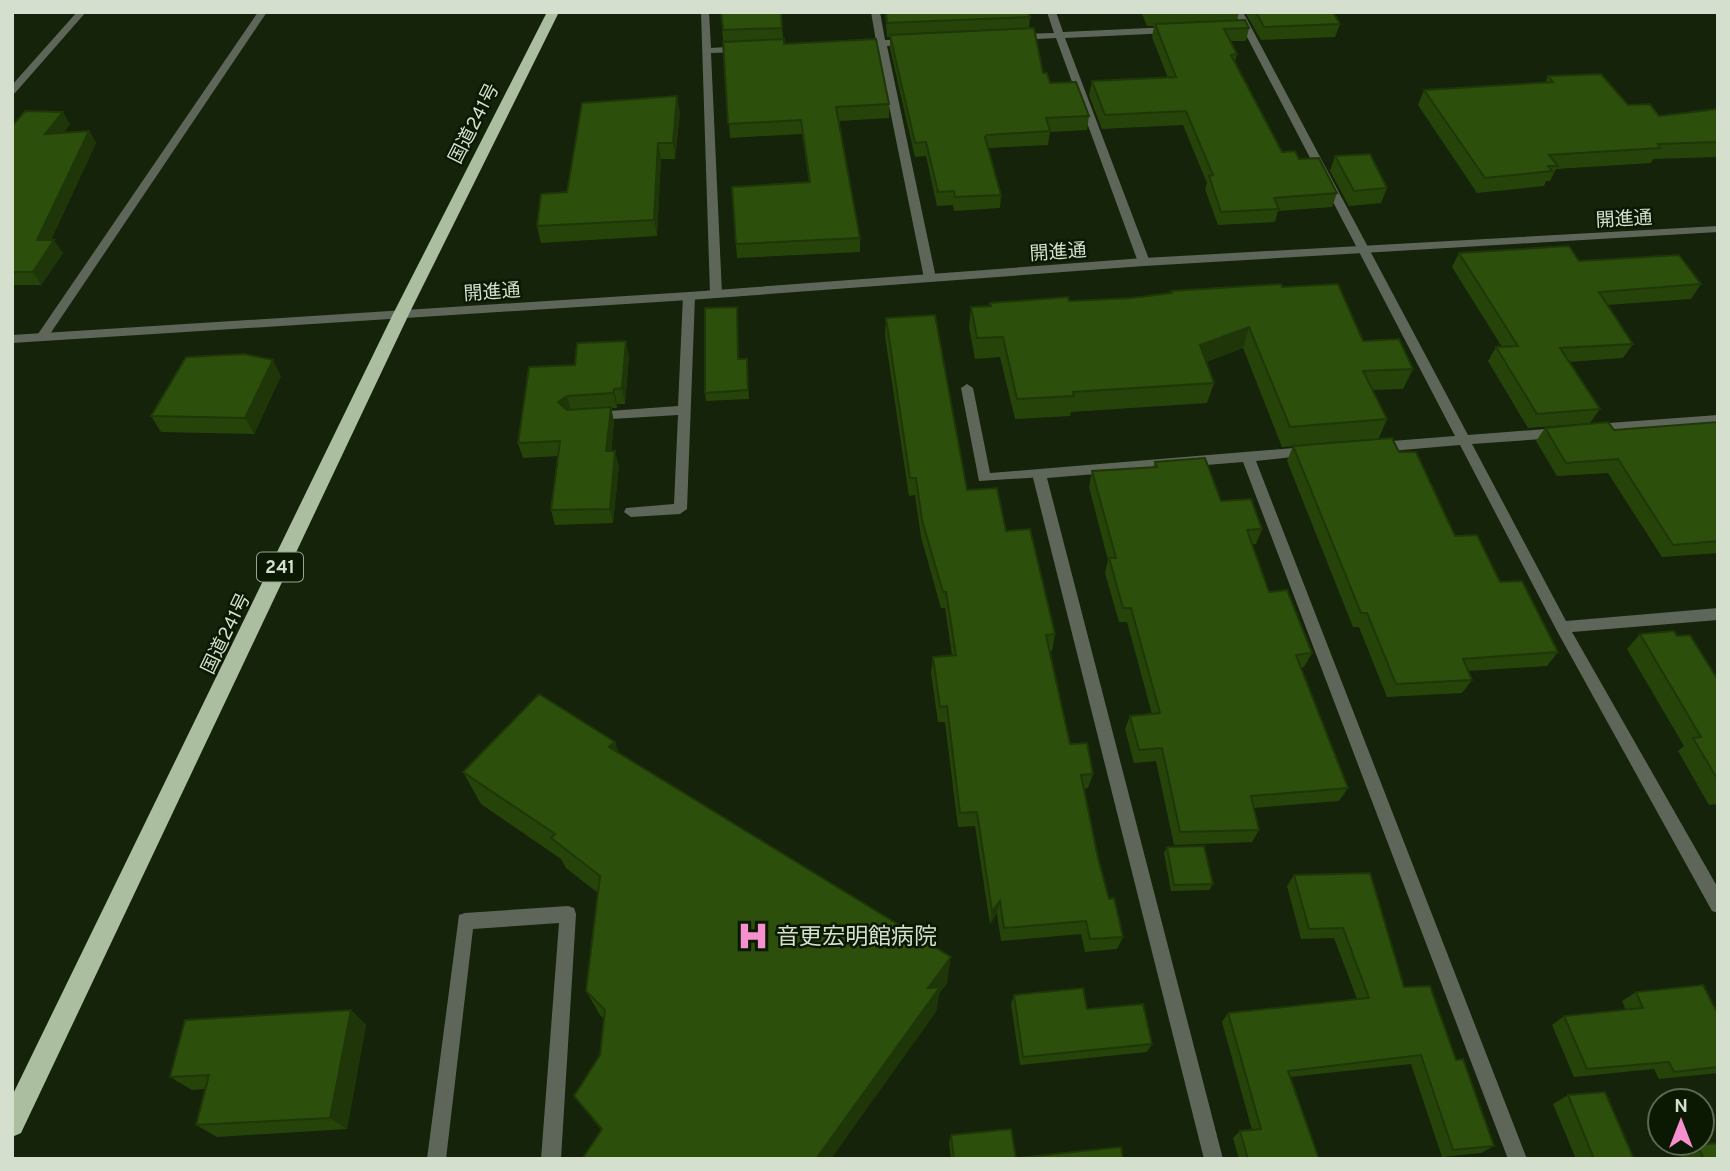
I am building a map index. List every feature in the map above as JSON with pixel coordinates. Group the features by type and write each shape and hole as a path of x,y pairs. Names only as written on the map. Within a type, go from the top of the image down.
{"highway":[{"name":"国道241号","path":"12,1124 401,314 553,12"}],"street":[{"path":"12,92 82,12"},
{"path":"42,337 263,12"},
{"path":"705,12 716,294"},
{"path":"875,12 930,278"},
{"path":"1051,12 1144,262"},
{"path":"1238,12 1239,27 1363,251 1562,627 1710,878 1718,905"},
{"path":"1005,37 1179,30"},
{"path":"841,45 923,41"},
{"path":"706,51 747,49"},
{"name":"開進通","path":"12,339 689,296 1144,262 1718,229"},
{"path":"631,512 680,509 689,296"},
{"path":"967,388 984,478 1328,451"},
{"path":"584,417 684,410"},
{"path":"1369,448 1718,419"},
{"path":"1248,457 1518,1159"},
{"path":"1039,474 1214,1159"},
{"path":"1562,627 1718,614"},
{"path":"436,1159 466,921 568,914 551,1159"}],"building":[{"path":"721,12 781,12 782,28 723,30"},
{"path":"886,12 1028,12 1030,17 887,23"},
{"path":"1256,12 1333,12 1340,24 1264,27"},
{"path":"1245,20 1249,28 1224,29 1237,54 1231,55 1282,152 1295,151 1299,159 1319,158 1337,193 1274,198 1279,209 1221,212 1209,176 1213,175 1186,111 1105,115 1092,81 1176,77 1155,24"},
{"path":"1034,28 1043,73 1047,73 1050,83 1076,82 1089,116 1046,118 1050,131 987,135 985,137 1001,195 955,197 954,191 938,192 926,142 915,143 890,35"},
{"path":"784,39 784,44 876,39 889,104 836,107 860,238 736,244 732,187 810,182 801,120 728,124 723,42"},
{"path":"1601,74 1628,105 1650,104 1659,116 1718,109 1718,142 1658,144 1660,148 1549,155 1558,166 1548,166 1552,171 1485,178 1424,90 1553,82 1548,76"},
{"path":"677,96 673,143 658,143 654,220 537,226 541,194 567,192 582,103"},
{"path":"25,111 63,112 45,134 89,131 37,240 54,240 33,272 12,272 12,126"},
{"path":"1370,154 1387,188 1354,191 1335,156"},
{"path":"1569,246 1579,261 1679,255 1701,284 1599,292 1633,344 1560,348 1600,409 1537,414 1496,347 1518,346 1459,253"},
{"path":"1281,284 1282,287 1338,284 1363,341 1399,339 1413,369 1363,371 1387,419 1290,427 1249,327 1200,345 1214,383 1073,392 1074,396 1017,399 1003,337 977,338 971,307 1068,297 1069,301 1131,298 1172,293 1171,291"},
{"path":"737,307 738,359 747,359 748,390 705,393 705,308"},
{"path":"935,315 967,490 997,488 1006,531 1030,529 1055,634 1046,635 1070,744 1087,743 1093,774 1081,775 1098,858 1109,899 1114,898 1123,937 1090,939 1086,921 1004,928 1000,901 992,911 977,812 960,813 947,706 940,707 933,657 956,655 946,592 943,592 922,520 916,478 910,478 886,318"},
{"path":"626,341 622,388 614,389 613,393 567,396 558,402 567,410 611,407 606,451 615,451 610,509 551,510 560,441 518,443 529,367 575,365 577,343"},
{"path":"244,354 273,360 245,418 151,416 186,357"},
{"path":"1608,422 1614,430 1718,422 1718,541 1673,545 1618,459 1566,463 1545,428"},
{"path":"1392,438 1399,452 1416,452 1455,536 1477,535 1500,582 1522,581 1558,652 1463,659 1472,680 1396,684 1367,613 1361,613 1293,446"},
{"path":"1205,458 1221,501 1251,499 1262,529 1247,530 1269,592 1287,590 1312,653 1296,655 1348,788 1251,796 1259,830 1180,832 1162,748 1139,750 1130,716 1160,713 1131,608 1123,608 1109,558 1116,558 1092,471 1157,467 1155,462"},
{"path":"1674,631 1677,636 1690,635 1718,680 1718,780 1693,738 1701,737 1640,634"},
{"path":"539,694 615,742 609,747 951,957 928,988 940,987 816,1159 582,1159 602,1129 574,1096 600,1055 605,1010 586,991 600,876 551,838 555,834 463,772"},
{"path":"1204,846 1213,884 1174,885 1167,847"},
{"path":"1370,873 1404,987 1430,986 1456,1060 1463,1059 1494,1146 1453,1150 1421,1055 1288,1071 1319,1159 1248,1159 1240,1131 1261,1129 1228,1013 1369,998 1343,928 1309,929 1294,875"},
{"path":"1703,985 1718,1014 1718,1067 1674,1072 1669,1062 1587,1069 1564,1016 1643,1008 1636,992"},
{"path":"1083,988 1087,1009 1143,1004 1152,1044 1023,1057 1014,995"},
{"path":"351,1010 330,1118 196,1125 209,1075 170,1077 185,1020"},
{"path":"1605,1092 1634,1159 1594,1159 1568,1095"},
{"path":"1011,1129 1016,1158 1121,1147 1123,1159 954,1159 951,1135"},
{"path":"1716,1143 1718,1159 1704,1159 1703,1157 1716,1157"}],"place":[{"name":"音更宏明館病院","path":"753,936"}]}
